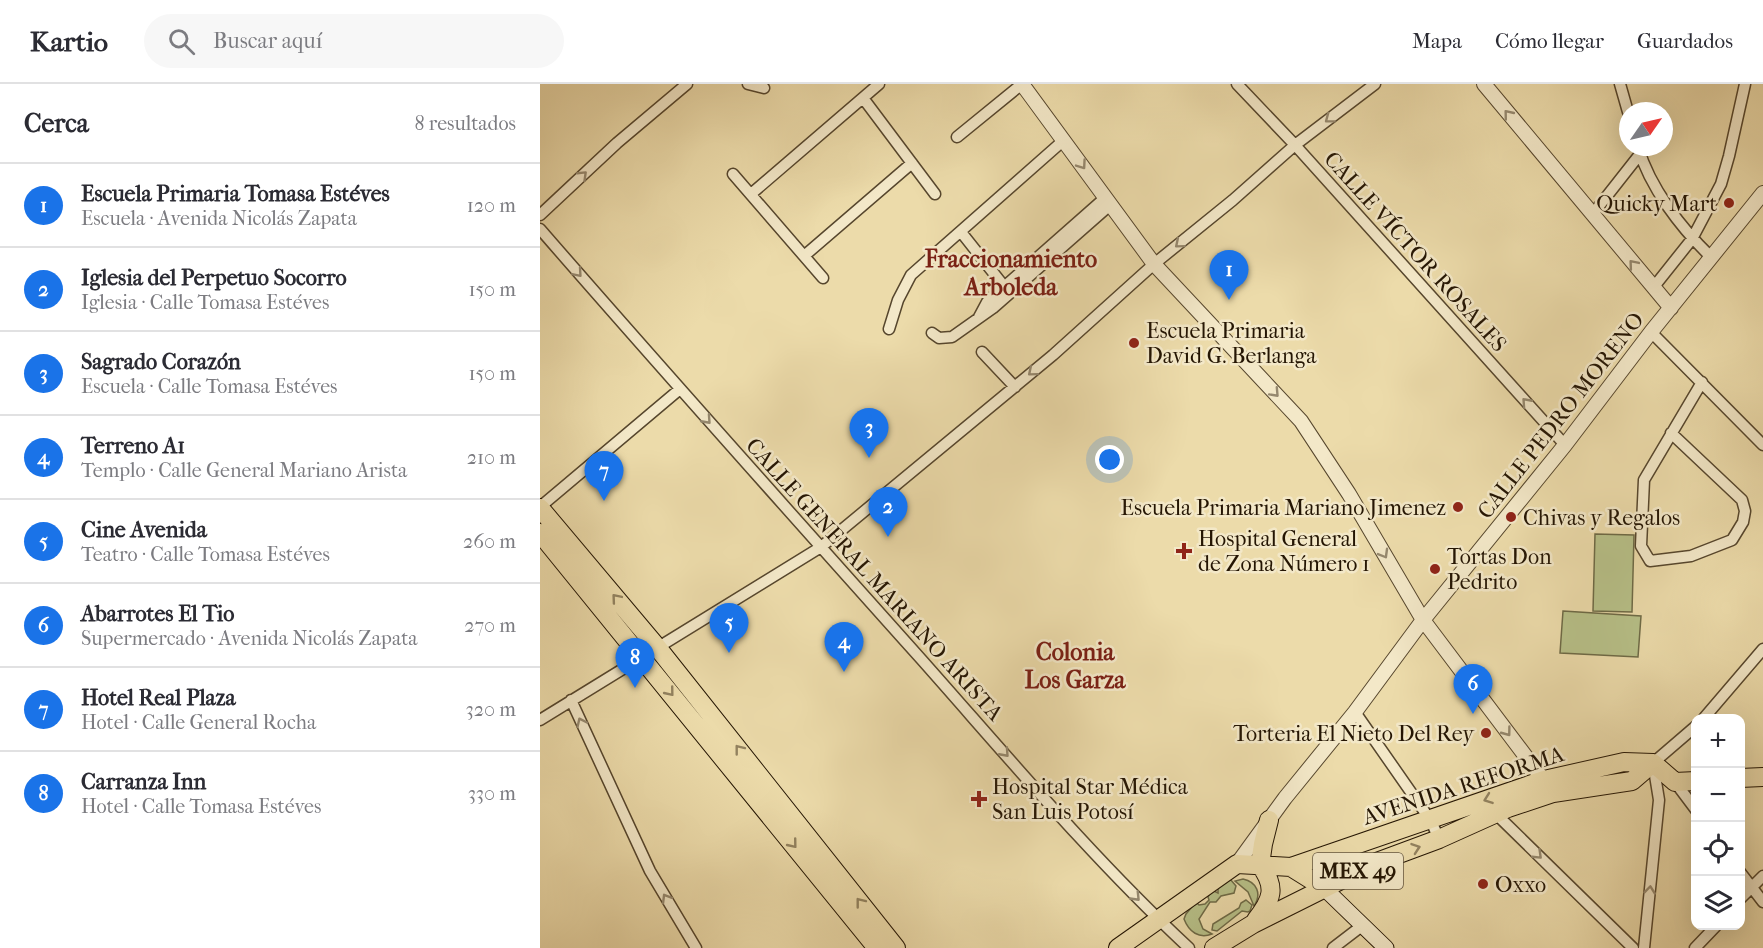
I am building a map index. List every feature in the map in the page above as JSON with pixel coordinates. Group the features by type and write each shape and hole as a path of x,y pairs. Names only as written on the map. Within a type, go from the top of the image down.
{"main road":[{"path":"540,507 657,647 896,948"},
{"path":"540,533 877,948"},
{"name":"AVENIDA REFORMA","path":"1291,867 1431,821 1491,798 1548,786 1624,762 1653,763"},
{"path":"1653,763 1675,782 1691,781"},
{"path":"1745,778 1763,777"},
{"name":"AVENIDA REFORMA","path":"1214,948 1253,924 1323,887 1377,861 1439,839 1502,811 1548,786"},
{"path":"1253,924 1268,903 1272,892 1267,874 1260,865 1269,820"},
{"path":"1118,948 1237,864 1291,867 1323,887 1386,948"}],"street":[{"path":"540,215 617,143 687,84"},
{"path":"748,84 764,88"},
{"path":"751,194 879,84"},
{"path":"957,137 1022,84 1154,264 1301,421 1349,494 1423,620 1548,786"},
{"name":"CALLE VÍCTOR ROSALES","path":"1237,84 1565,445"},
{"path":"540,720 821,547 1015,387 1154,264 1233,200 1294,145 1375,84"},
{"path":"1484,84 1671,308"},
{"path":"1620,84 1625,102"},
{"path":"1653,288 1692,239 1721,184 1745,84"},
{"path":"863,98 935,194"},
{"path":"888,329 898,300 911,275 925,260 961,232 1064,140"},
{"path":"1592,215 1635,156"},
{"path":"1642,156 1656,188 1692,239 1711,257"},
{"path":"804,256 912,163"},
{"path":"733,174 823,278"},
{"name":"CALLE PEDRO MORENO","path":"1237,864 1423,620 1565,445 1651,332 1763,193"},
{"path":"932,333 939,338 952,337 979,317 1108,202"},
{"name":"CALLE GENERAL MARIANO ARISTA","path":"540,229 1063,818 1158,919 1189,948"},
{"path":"961,232 1007,290"},
{"path":"1651,332 1763,445"},
{"path":"982,352 1015,387"},
{"path":"1671,433 1742,500 1745,512 1743,522 1732,540 1690,556 1650,561 1641,546 1644,480 1671,433 1702,382"},
{"path":"540,507 680,389"},
{"path":"1707,714 1763,649"},
{"path":"571,700 650,871 696,948"},
{"path":"1354,712 1431,821 1439,839"},
{"path":"1644,948 1659,800 1653,763 1691,730"},
{"path":"1675,782 1691,804"},
{"path":"1502,811 1633,948"},
{"path":"1743,876 1763,902"},
{"path":"1745,893 1763,876"},
{"path":"1332,948 1363,925"},
{"path":"1695,948 1712,930"}],"green space":[{"path":"1595,534 1634,535 1632,612 1593,611"},
{"path":"1563,611 1641,616 1638,657 1560,653"},
{"path":"1230,879 1236,886 1234,893 1221,896 1216,902 1210,902 1199,919 1203,929 1212,934 1203,936 1192,931 1184,919 1186,914 1196,902 1199,905 1205,904 1212,890 1218,893 1218,887"},
{"path":"1243,879 1252,883 1257,889 1258,897 1254,906 1248,892 1235,881"},
{"path":"1246,900 1252,905 1250,911 1242,911 1217,931 1212,930 1213,924 1239,908"}],"place":[{"name":"Quicky Mart","path":"1729,203"},
{"name":"Escuela Primaria Tomasa Estéves","path":"1229,300"},
{"name":"Escuela Primaria David G. Berlanga","path":"1134,343"},
{"name":"Sagrado Corazón","path":"869,458"},
{"name":"Hotel Real Plaza","path":"604,501"},
{"name":"Escuela Primaria Mariano Jimenez","path":"1458,507"},
{"name":"Chivas y Regalos","path":"1511,517"},
{"name":"Iglesia del Perpetuo Socorro","path":"888,537"},
{"name":"Hospital General de Zona Número 1","path":"1184,551"},
{"name":"Tortas Don Pedrito","path":"1435,569"},
{"name":"Cine Avenida","path":"729,653"},
{"name":"Terreno A1","path":"844,672"},
{"name":"Carranza Inn","path":"635,688"},
{"name":"Abarrotes El Tio","path":"1473,714"},
{"name":"Torteria El Nieto Del Rey","path":"1486,733"},
{"name":"Hospital Star Médica San Luis Potosí","path":"979,799"},
{"name":"Oxxo","path":"1483,884"}],"district":[{"name":"Fraccionamiento Arboleda","path":"1011,273"},
{"name":"Colonia Los Garza","path":"1075,666"}]}
